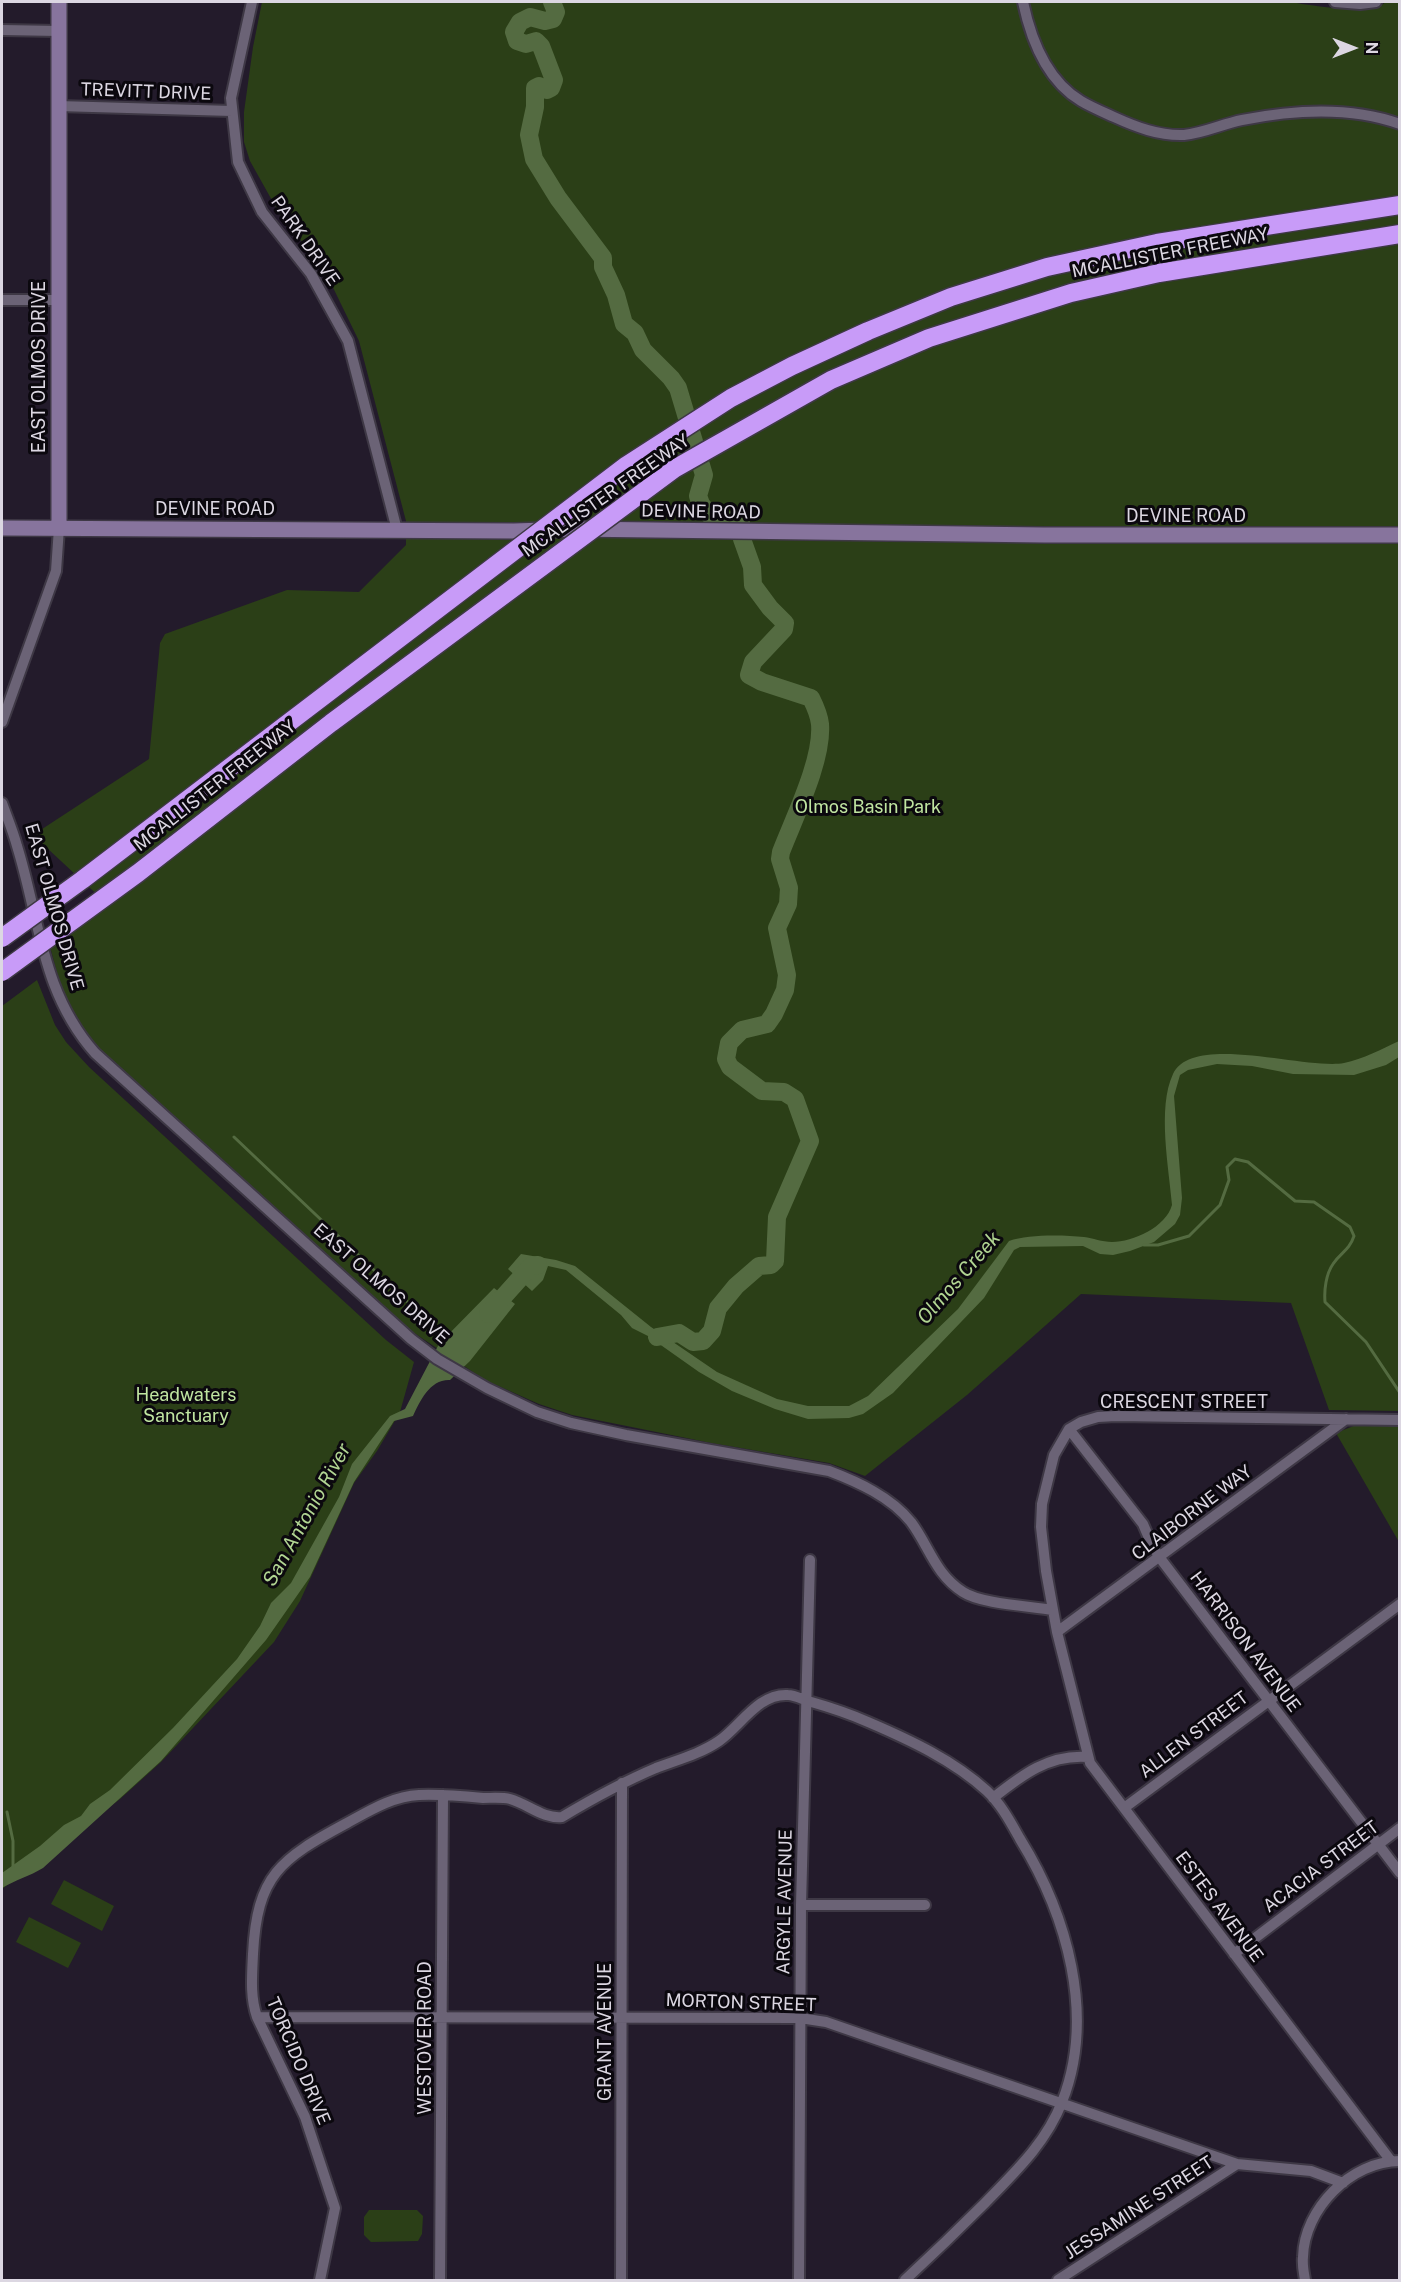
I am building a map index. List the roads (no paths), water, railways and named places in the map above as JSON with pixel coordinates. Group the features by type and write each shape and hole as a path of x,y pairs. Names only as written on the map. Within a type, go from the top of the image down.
{"highway":[{"name":"MCALLISTER FREEWAY","path":"2,938 82,880 627,465 731,398 792,366 868,331 951,297 1047,267 1157,243 1400,205"},
{"name":"MCALLISTER FREEWAY","path":"2,972 138,873 331,723 664,476 831,380 929,338 1071,293 1159,273 1400,234"}],"street":[{"name":"EAST OLMOS DRIVE","path":"2,722 53,578 59,528 59,2"},
{"name":"PARK DRIVE","path":"252,2 231,98 238,162 262,212 311,274 348,341 366,402 398,530"},
{"path":"1023,2 1028,25 1041,58 1056,79 1080,101 1148,130 1167,135 1192,134 1248,119 1300,112 1336,112 1400,124"},
{"path":"1335,2 1360,4 1376,2"},
{"path":"2,30 59,31"},
{"name":"TREVITT DRIVE","path":"58,106 232,111"},
{"path":"2,300 58,300"},
{"name":"DEVINE ROAD","path":"2,528 575,530 1044,536 1400,535"},
{"name":"EAST OLMOS DRIVE","path":"2,803 18,847 33,915 59,999 78,1034 95,1053 163,1116 411,1339 437,1359 537,1412 593,1428 837,1474 859,1484 899,1510 911,1523 932,1561 962,1592 978,1599 1053,1610"},
{"name":"CRESCENT STREET","path":"1069,1429 1081,1422 1098,1417 1116,1416 1400,1420"},
{"name":"CLAIBORNE WAY","path":"1058,1632 1346,1419"},
{"path":"993,1798 1037,1766 1058,1758 1088,1757 1053,1610 1043,1550 1042,1504 1054,1455 1069,1429"},
{"name":"HARRISON AVENUE","path":"1069,1429 1143,1524 1160,1558 1400,1873"},
{"name":"ARGYLE AVENUE","path":"799,2280 801,1905 810,1560"},
{"name":"ALLEN STREET","path":"1124,1808 1400,1604"},
{"name":"TORCIDO DRIVE","path":"320,2280 335,2208 305,2117 253,2007 251,1987 255,1926 267,1884 281,1865 308,1844 378,1806 403,1797 442,1795 511,1799 552,1818 561,1817 622,1783 706,1749 722,1740 733,1727 768,1701 789,1695 838,1709 903,1737 953,1767 987,1791 1037,1866 1051,1896 1062,1927 1073,1977 1076,2027 1073,2063 1061,2104 1042,2140 1026,2161 905,2280"},
{"name":"ESTES AVENUE","path":"1088,1757 1090,1763 1234,1954 1395,2161"},
{"name":"GRANT AVENUE","path":"621,2280 622,1783"},
{"name":"WESTOVER ROAD","path":"440,2280 442,1795"},
{"name":"ACACIA STREET","path":"1234,1954 1400,1828"},
{"path":"801,1905 925,1905"},
{"name":"MORTON STREET","path":"257,2017 800,2018 826,2022 1237,2164 1311,2171 1343,2183"},
{"path":"1305,2280 1303,2257 1306,2239 1313,2217 1323,2203 1343,2183 1367,2166 1395,2161"},
{"name":"JESSAMINE STREET","path":"1058,2280 1237,2164"}],"waterway":[{"name":"San Antonio River","path":"552,2 556,12 553,19 545,21 530,17 520,22 514,32 517,41 526,44 536,41 541,46 554,80 551,88 547,90 539,86 535,88 535,107 529,135 534,159 558,198 603,258 603,267 616,295 624,324 635,333 643,350 678,388 704,475 698,496 701,504 712,518 741,522"},
{"name":"San Antonio River","path":"657,1337 679,1333 693,1342 703,1341 712,1331 718,1308 736,1286 759,1266 771,1265 775,1261 777,1217 810,1141 795,1099 784,1092 762,1091 730,1067 726,1059 729,1043 742,1030 767,1024 785,990 787,975 777,928 788,904 789,888 780,859 812,771 820,738 820,724 811,698 762,682 749,675 753,662 784,629 785,623 770,608 753,585 752,567 742,539"},
{"path":"234,1137 435,1328 443,1344"},
{"path":"1144,1245 1158,1245 1189,1236 1220,1205 1229,1180 1227,1167 1235,1159 1248,1162 1295,1201 1314,1202 1350,1227 1354,1236 1350,1245 1336,1260 1329,1272 1325,1302 1366,1342 1400,1393"},
{"name":"San Antonio River","path":"488,1314 531,1266 538,1265"},
{"path":"7,1812 13,1841 13,1866"}],"park label":[{"name":"Olmos Basin Park","path":"868,807"},
{"name":"Headwaters Sanctuary","path":"186,1405"}],"water label":[{"name":"Olmos Creek","path":"959,1278"}]}
